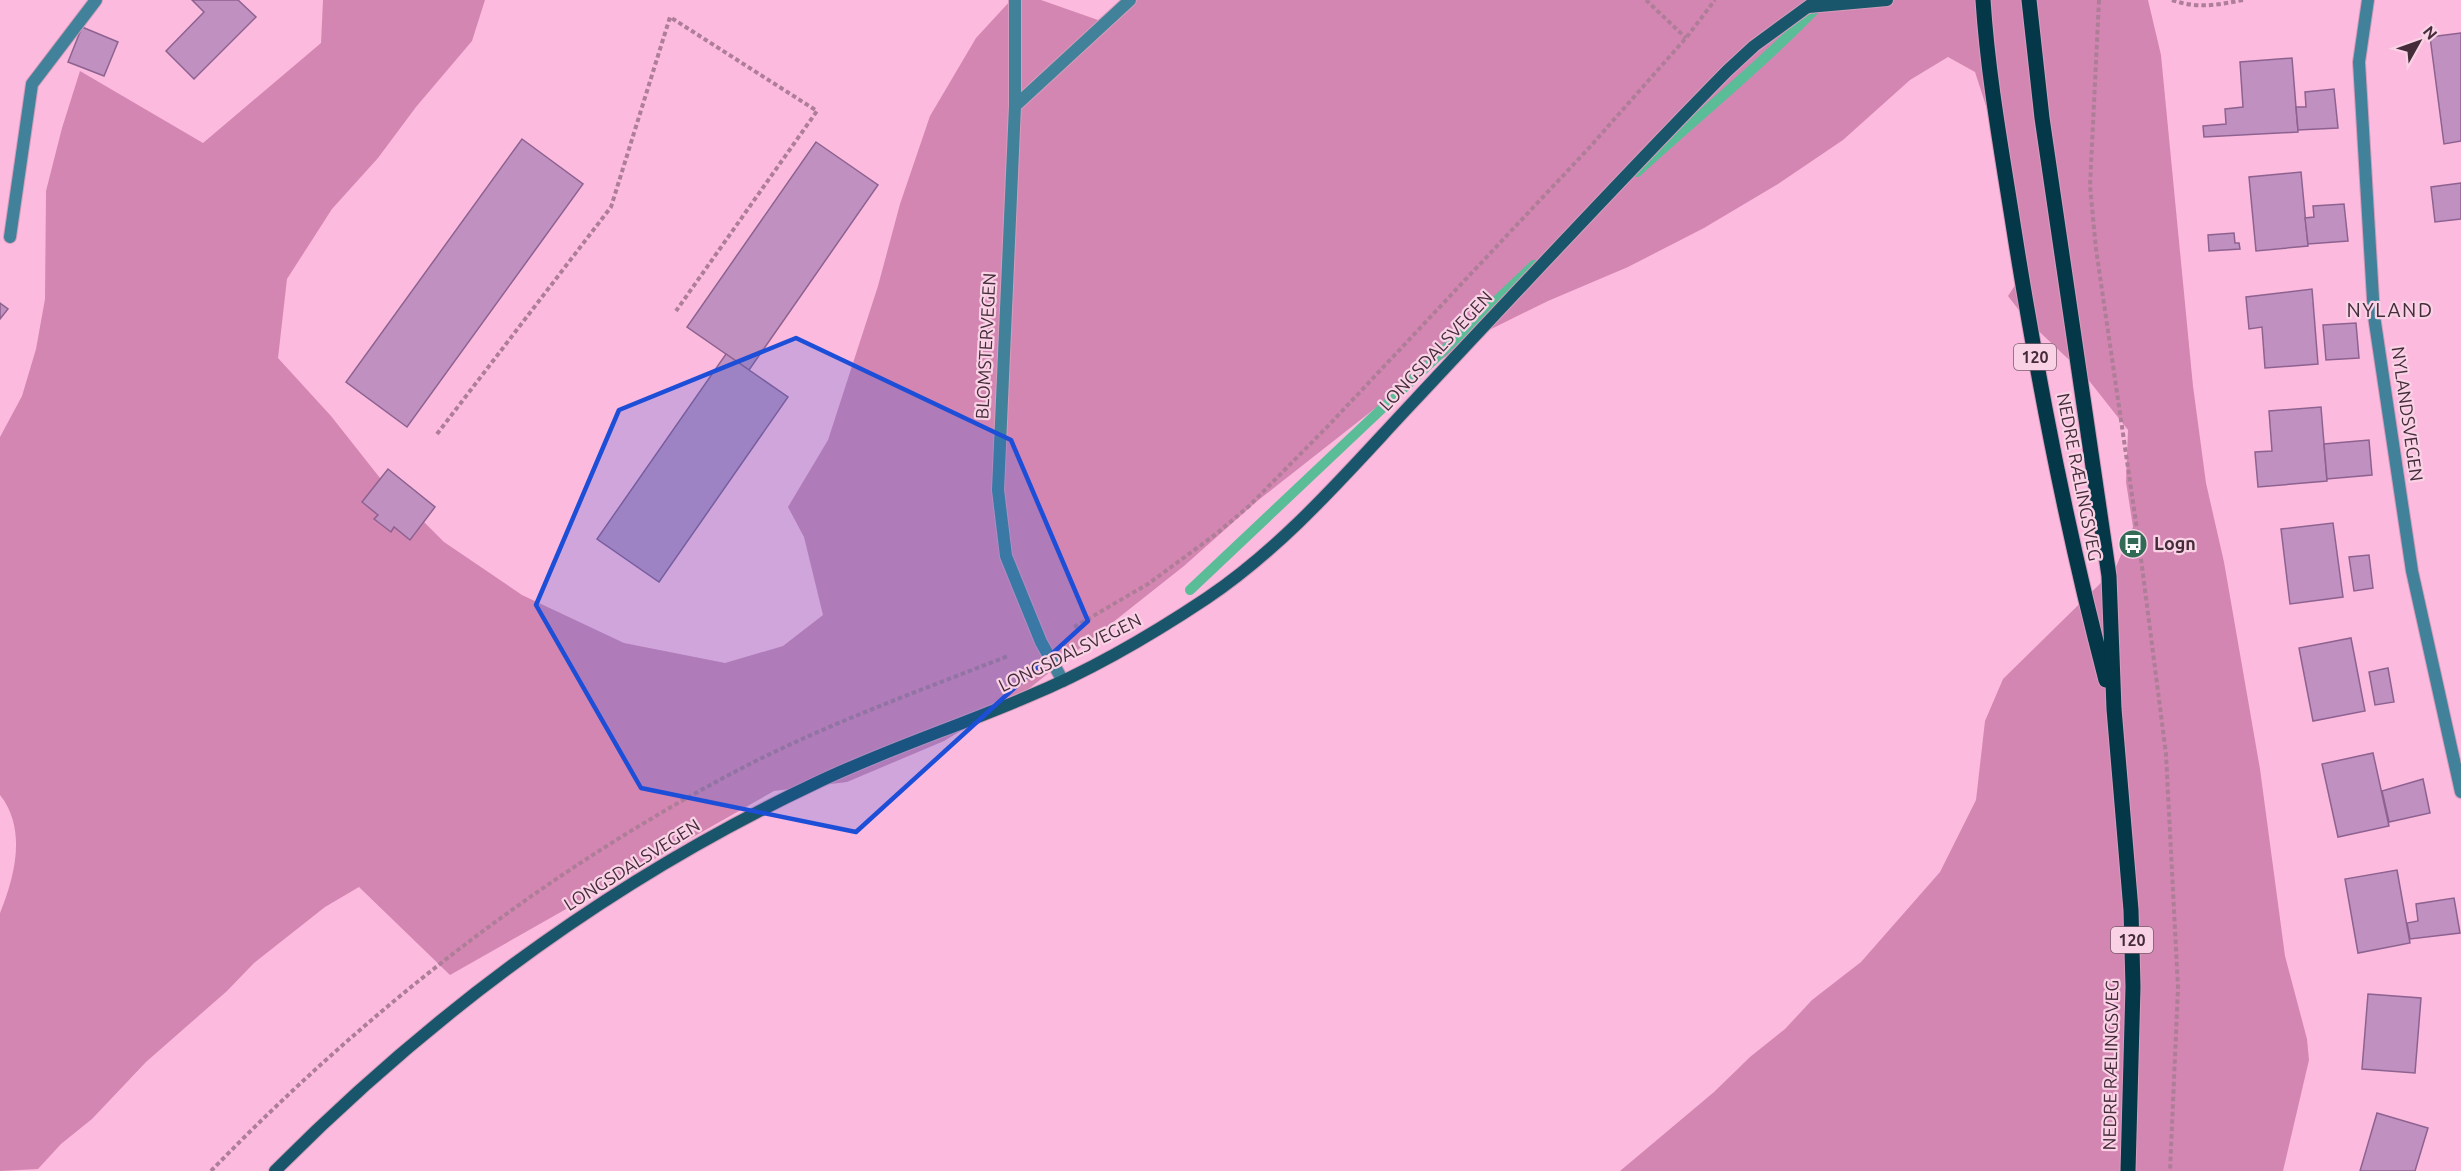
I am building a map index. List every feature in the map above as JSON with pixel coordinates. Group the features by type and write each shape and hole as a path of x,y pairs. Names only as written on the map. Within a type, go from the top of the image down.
{"main road":[{"name":"LONGSDALSVEGEN","path":"274,1171 345,1102 456,1007 547,940 638,881 716,835 821,780 920,737 1063,681 1136,645 1213,594 1314,506 1719,79 1754,46 1812,4 1887,0"},
{"name":"NEDRE RÆLINGSVEG","path":"1983,0 1997,123 2046,413 2079,578 2114,709"},
{"name":"NEDRE RÆLINGSVEG","path":"2029,0 2042,118 2109,576 2114,709 2131,910 2133,1019 2128,1171"}],"street":[{"path":"10,237 32,84 96,0"},
{"name":"BLOMSTERVEGEN","path":"1015,0 1015,106 998,490 1006,556 1041,642 1063,681"},
{"path":"1015,106 1130,0"},
{"name":"NYLANDSVEGEN","path":"2368,0 2359,62 2374,316 2412,571 2461,792"}],"path":[{"path":"1646,0 1686,38"},
{"path":"1074,627 1157,578 1249,506 1329,425 1588,149 1686,38 1715,0"},
{"path":"2172,0 2187,6 2209,6 2243,0"},
{"path":"437,434 611,207 670,17 817,111 676,311"}],"highlighted area":[{"path":"796,338 1011,440 1088,621 856,832 641,788 536,605 619,410"}],"shaded area":[{"path":"323,0 485,0 472,41 416,107 378,158 332,209 287,279 278,358 331,416 380,478 444,542 522,595 624,643 725,663 783,646 823,615 804,537 788,507 828,440 878,286 900,204 930,116 976,38 1011,0 1041,0 1098,20 1123,0 2148,0 2161,55 2193,386 2206,483 2224,562 2260,769 2285,956 2307,1039 2309,1060 2283,1171 1620,1171 1785,1029 1812,1000 1861,962 1940,872 1976,800 1985,721 2003,679 2115,569 2133,527 2126,482 2128,430 2083,373 2025,318 2008,296 2018,281 2001,152 1975,72 1948,57 1910,80 1843,140 1778,184 1704,228 1628,267 1548,301 1475,337 1415,377 1256,502 1184,566 1026,691 944,741 847,782 774,791 450,975 359,887 325,907 254,963 227,991 146,1062 92,1119 61,1144 38,1169 0,1171 0,913 14,868 16,838 14,823 0,795 0,437 22,396 36,349 45,299 46,191 62,128 80,71 203,143 321,43"}],"building":[{"path":"192,0 238,0 256,17 194,79 166,51 204,12"},
{"path":"82,27 118,42 104,76 68,62"},
{"path":"2461,33 2461,141 2444,144 2430,37"},
{"path":"2292,58 2298,132 2204,137 2203,126 2226,124 2225,109 2243,107 2240,62"},
{"path":"2334,89 2338,128 2298,130 2296,107 2306,107 2305,92"},
{"path":"522,139 583,184 407,427 346,382"},
{"path":"816,142 878,185 749,370 687,327"},
{"path":"2301,172 2308,246 2256,251 2249,177"},
{"path":"2461,183 2461,219 2435,222 2431,187"},
{"path":"2344,204 2348,241 2308,244 2305,218 2314,217 2313,206"},
{"path":"2234,233 2235,243 2239,243 2240,249 2209,251 2208,235"},
{"path":"2312,289 2318,364 2265,368 2262,327 2249,329 2246,297"},
{"path":"0,303 8,309 0,319"},
{"path":"2356,323 2359,358 2326,360 2323,325"},
{"path":"726,354 788,397 659,582 597,539"},
{"path":"2321,407 2327,481 2258,487 2255,452 2272,451 2269,411"},
{"path":"2369,440 2372,475 2327,479 2324,444"},
{"path":"388,469 435,507 410,540 394,527 391,532 374,519 378,515 362,502"},
{"path":"2333,523 2343,597 2290,604 2281,529"},
{"path":"2369,555 2373,588 2354,591 2349,557"},
{"path":"2351,638 2365,711 2313,721 2299,648"},
{"path":"2388,668 2394,702 2375,705 2369,672"},
{"path":"2373,753 2389,826 2338,837 2322,764"},
{"path":"2423,779 2430,813 2389,822 2382,791"},
{"path":"2397,870 2410,943 2358,953 2345,879"},
{"path":"2454,898 2460,933 2410,939 2407,923 2418,921 2416,904"},
{"path":"2368,994 2421,998 2415,1073 2362,1069"},
{"path":"2377,1113 2428,1128 2415,1171 2360,1171"}],"waterway":[{"path":"1637,172 1754,68 1822,2"},
{"path":"1190,590 1534,265"}],"place":[{"name":"Logn","path":"2133,544"}],"district":[{"name":"NYLAND","path":"2390,310"}]}
